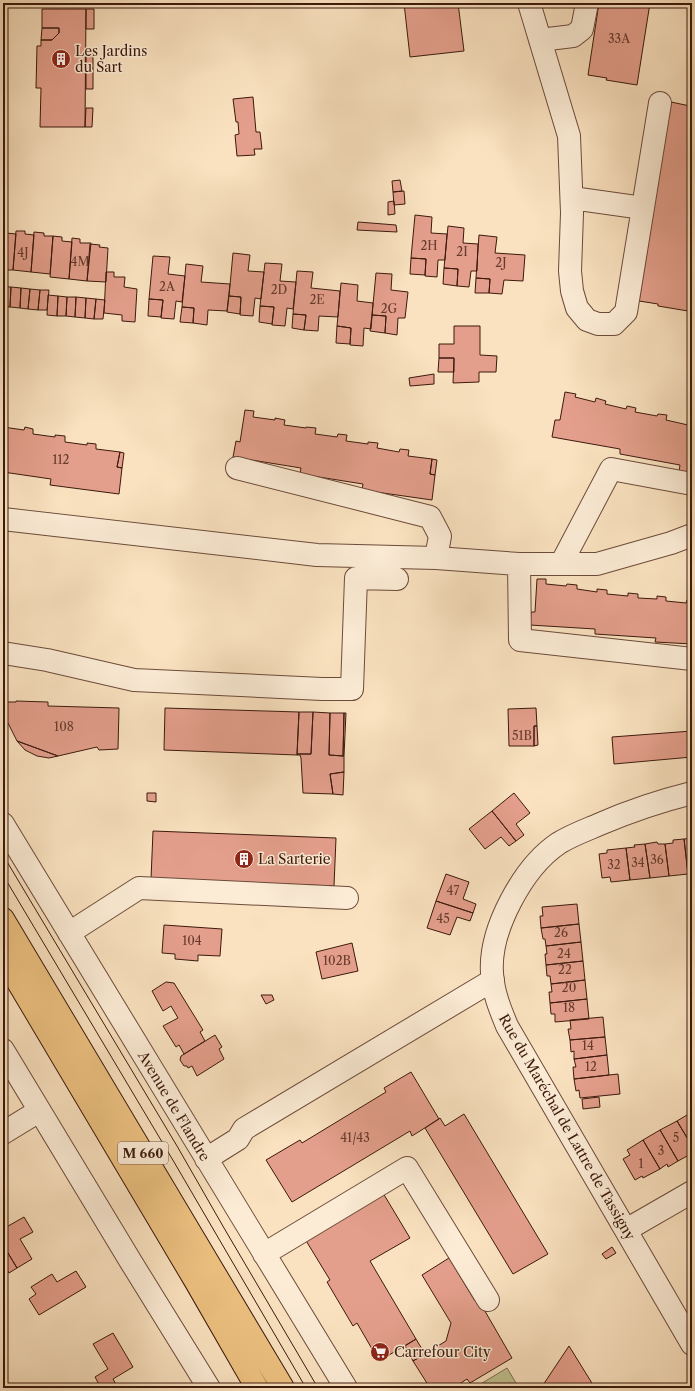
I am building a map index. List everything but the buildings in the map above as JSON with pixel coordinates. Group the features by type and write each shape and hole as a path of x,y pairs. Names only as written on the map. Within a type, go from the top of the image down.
{"main road":[{"name":"M 660","path":"3,918 283,1388"},
{"name":"M 660","path":"3,957 257,1388"}],"street":[{"path":"529,3 569,136 572,198 570,271 572,291 577,308 586,320 598,324 614,324 626,312 660,103"},
{"path":"540,40 573,36 577,33 582,29 587,3"},
{"path":"572,198 643,208"},
{"path":"237,468 430,517 440,536 436,558"},
{"path":"561,564 611,469 692,484"},
{"path":"3,519 317,555 436,558 519,564 597,564 671,543 692,535"},
{"path":"519,564 520,640 692,659"},
{"path":"3,653 46,660 134,680 322,689 352,689 356,578 397,579"},
{"name":"Rue du Maréchal de Lattre de Tassigny","path":"692,793 633,810 575,834 549,851 528,875 507,909 495,943 492,960 493,980 499,1008 507,1026 692,1344"},
{"name":"Avenue de Flandre","path":"3,824 346,1388"},
{"path":"69,933 139,888 347,898"},
{"path":"206,1159 238,1139 244,1129 493,980"},
{"path":"3,1050 209,1388"},
{"path":"3,1133 39,1111"},
{"path":"264,1254 407,1168 488,1300"},
{"path":"626,1230 692,1192"}],"green space":[{"path":"507,1368 519,1388 474,1388"}],"tram line":[{"path":"3,855 177,1146 318,1388"},
{"path":"3,875 174,1162 306,1388"}],"place":[{"name":"Les Jardins du Sart","path":"61,59"},
{"name":"La Sarterie","path":"244,859"},
{"name":"Carrefour City","path":"380,1352"}]}
